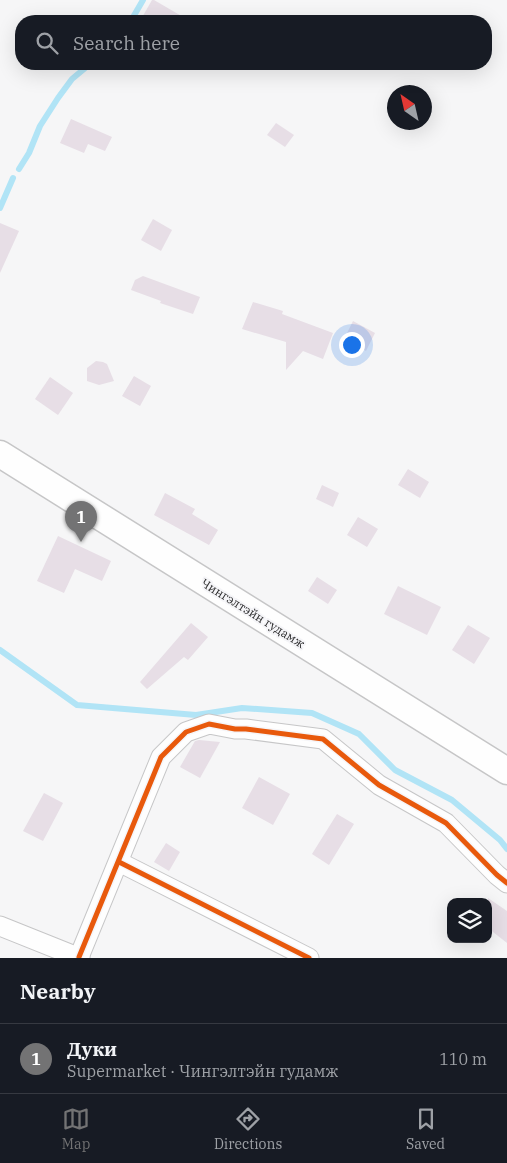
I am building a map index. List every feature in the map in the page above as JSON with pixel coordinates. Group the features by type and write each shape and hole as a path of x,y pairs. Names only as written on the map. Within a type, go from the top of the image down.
{"main road":[{"name":"Чингэлтэйн гудамж","path":"0,454 507,771"}],"street":[{"path":"0,926 80,958 161,757 186,732 209,724 235,729 323,738 378,785 446,823 507,883"},
{"path":"119,862 309,958"}],"building":[{"path":"152,0 154,0 180,15 143,15"},
{"path":"71,119 112,137 105,151 88,144 84,153 60,143"},
{"path":"276,123 294,135 285,147 267,135"},
{"path":"153,219 172,230 161,251 141,240"},
{"path":"0,223 19,231 0,273"},
{"path":"143,276 200,297 193,314 160,303 161,301 131,290 135,280"},
{"path":"253,302 283,311 282,314 333,333 323,359 303,351 286,370 286,342 242,329"},
{"path":"353,321 375,333 366,351 344,339"},
{"path":"96,361 107,364 114,381 99,385 87,381 87,368"},
{"path":"134,376 151,386 140,406 122,396"},
{"path":"50,377 73,393 58,415 35,399"},
{"path":"408,469 429,482 420,498 398,485"},
{"path":"322,485 339,493 333,507 316,499"},
{"path":"165,493 195,509 192,514 218,530 209,545 154,515"},
{"path":"358,517 378,529 367,547 347,535"},
{"path":"58,536 111,561 102,581 75,569 64,593 37,581"},
{"path":"317,577 337,590 328,604 308,591"},
{"path":"398,586 441,607 427,635 384,614"},
{"path":"191,623 208,637 188,660 184,657 147,689 140,682"},
{"path":"468,625 490,638 474,664 452,650"},
{"path":"195,741 220,742 200,778 180,767"},
{"path":"259,777 290,794 273,825 242,808"},
{"path":"44,793 63,803 43,841 23,831"},
{"path":"337,814 354,824 329,865 312,854"},
{"path":"166,843 180,852 169,871 154,862"},
{"path":"492,901 507,911 507,943 492,931"}],"waterway":[{"path":"134,15 143,0"},
{"path":"19,169 29,153 40,126 58,98 72,79 83,70"},
{"path":"0,208 13,178"},
{"path":"0,650 77,705 196,715 242,708 312,713 359,734 395,770 452,800 500,840 507,849"}],"cycle path":[{"path":"79,957 161,757 186,732 209,724 235,729 323,739 379,785 446,823 507,883"},
{"path":"119,862 309,958"}],"place":[{"name":"Дуки","path":"81,542"}]}
